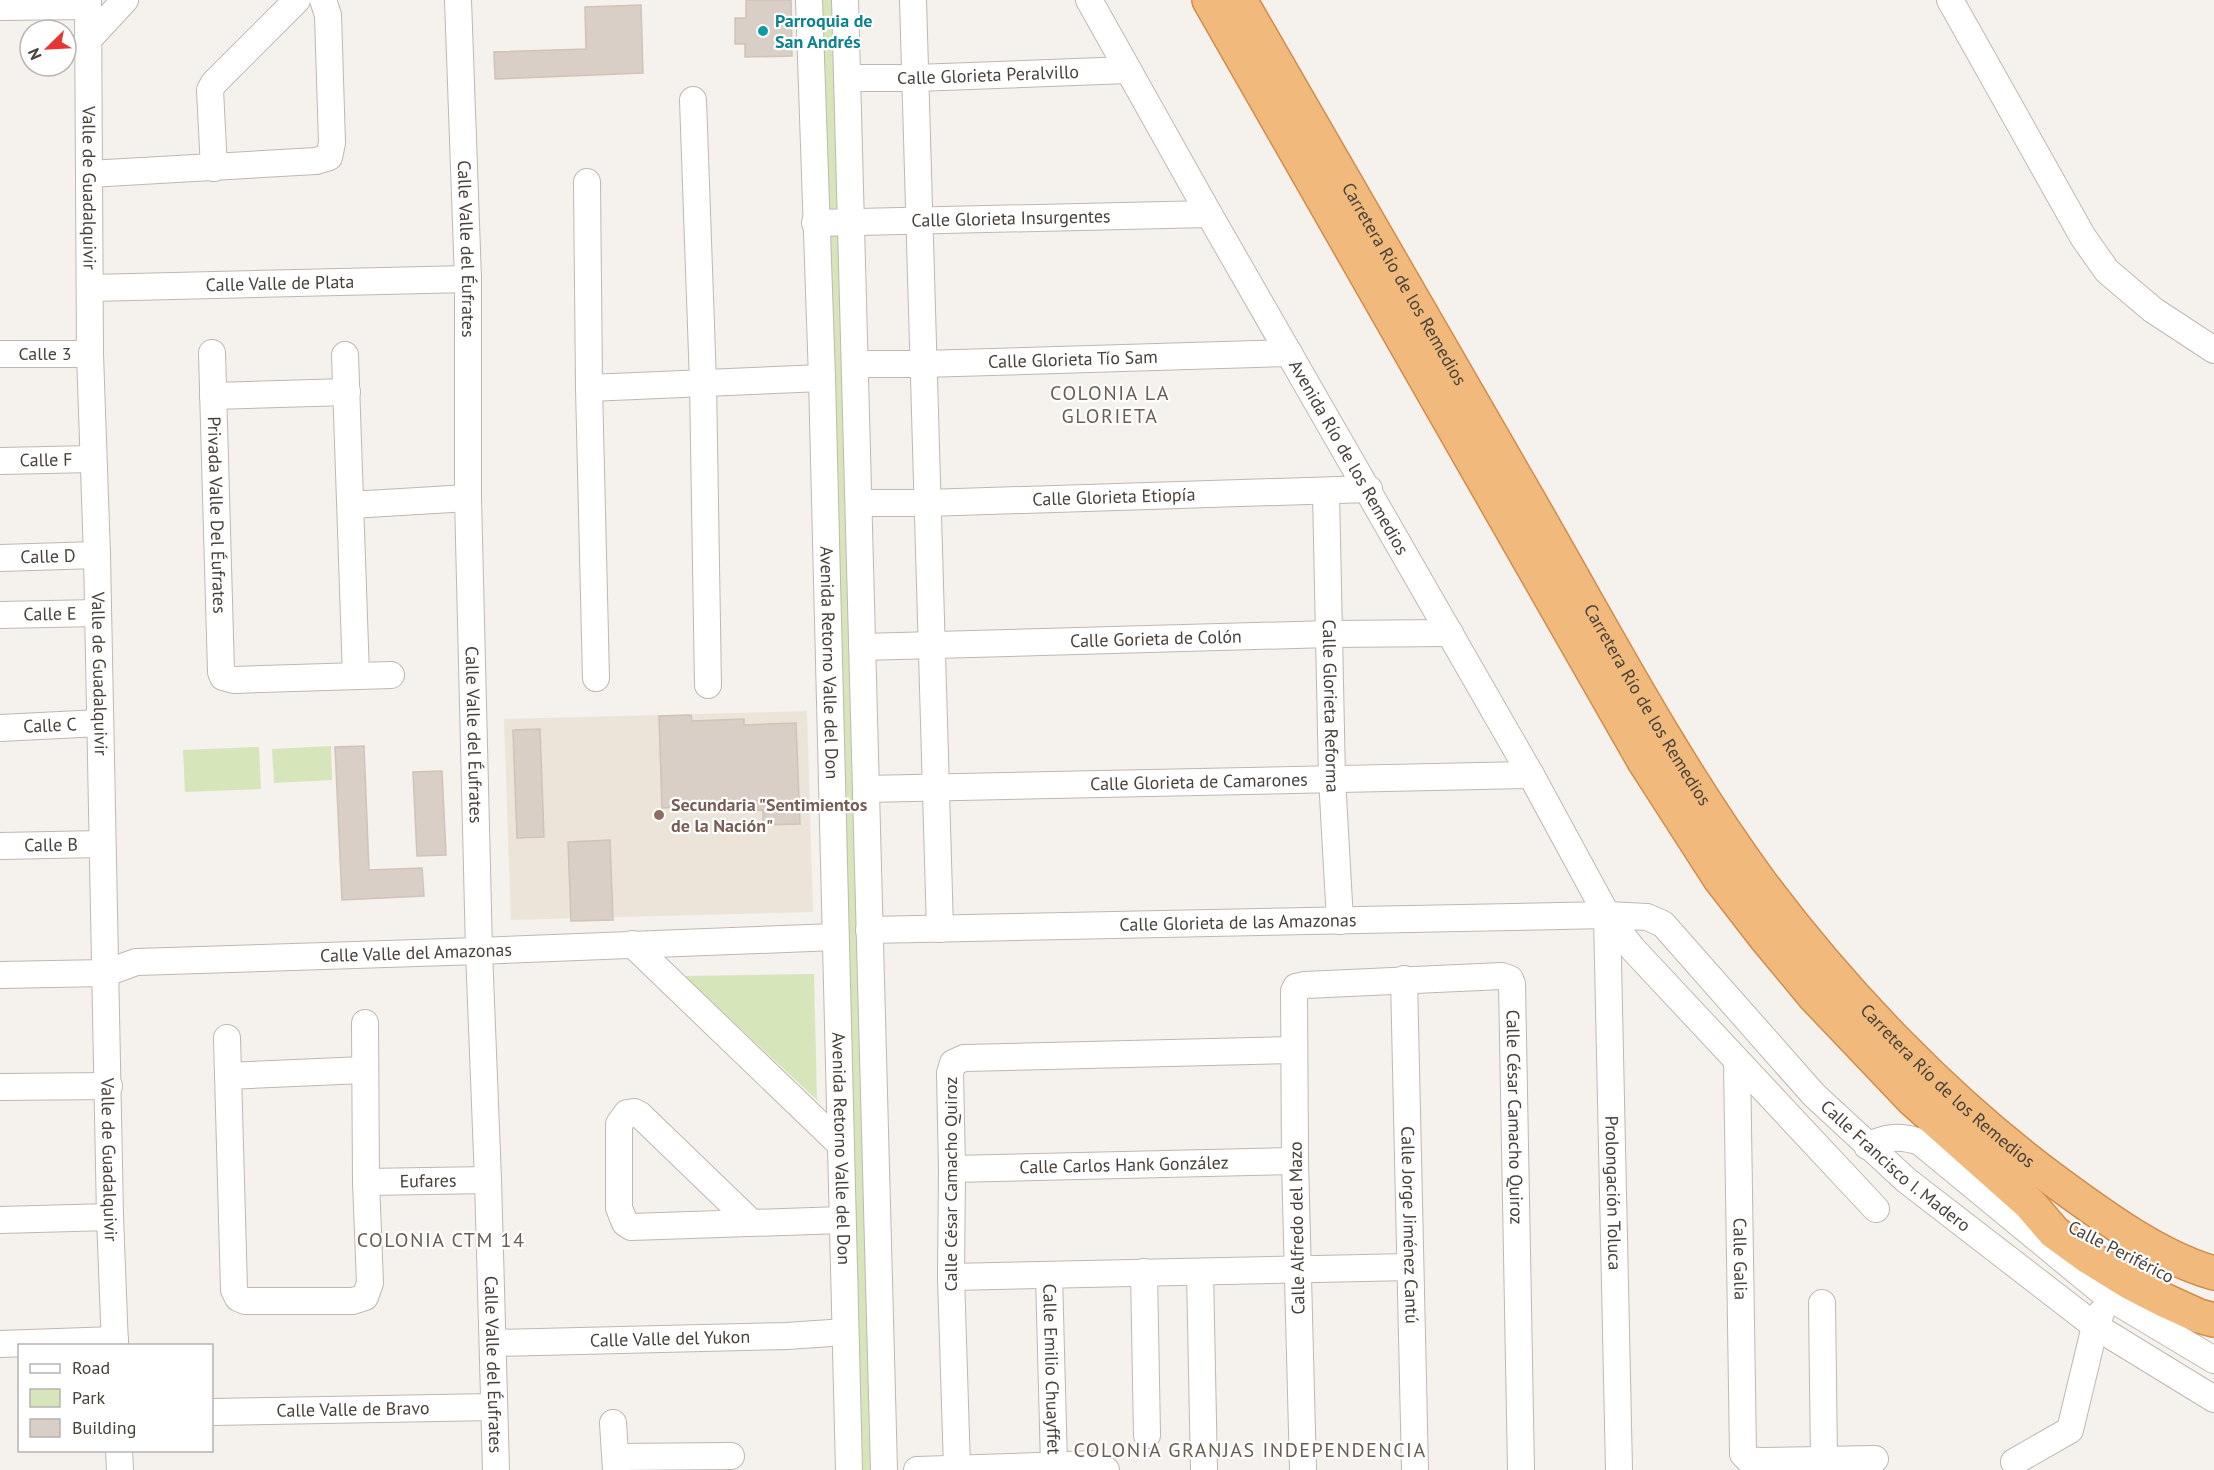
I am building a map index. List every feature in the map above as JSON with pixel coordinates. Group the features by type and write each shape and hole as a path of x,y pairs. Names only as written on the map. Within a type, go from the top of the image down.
{"highway":[{"name":"Carretera Río de los Remedios","path":"1209,0 1638,751 1720,879 1814,996 1913,1100 2030,1204 2054,1232 2087,1257 2129,1282 2209,1310"},
{"name":"Carretera Río de los Remedios","path":"1240,0 1671,746 1761,882 1864,1007 1970,1112 2025,1159 2077,1197 2151,1246 2214,1274"}],"street":[{"path":"87,41 125,0"},
{"path":"214,168 210,90 214,83 297,0"},
{"path":"89,174 316,161 329,157 332,143 328,15 323,0"},
{"name":"Calle Valle del Éufrates","path":"458,0 468,279 468,498 479,951 496,1470"},
{"name":"Avenida Retorno Valle del Don","path":"809,0 822,378 849,1470"},
{"name":"Avenida Retorno Valle del Don","path":"845,0 884,1470"},
{"path":"913,0 940,929"},
{"name":"Avenida Río de los Remedios","path":"1089,0 1531,775 1607,915 1632,948 1876,1209"},
{"path":"1950,0 2082,237 2107,271 2153,310 2214,350"},
{"path":"0,7 88,3"},
{"name":"Valle de Guadalquivir","path":"88,3 90,354 97,555 110,1217 115,1343"},
{"name":"Calle Glorieta Peralvillo","path":"848,78 916,78 1128,70"},
{"path":"693,100 703,382 708,685"},
{"path":"587,182 596,678"},
{"name":"Calle Glorieta Insurgentes","path":"815,223 1209,214"},
{"name":"Calle Valle de Plata","path":"91,288 468,279"},
{"name":"Privada Valle Del Éufrates","path":"212,353 220,666 224,676 234,680 356,676"},
{"name":"Calle Glorieta Tío Sam","path":"855,364 1289,353"},
{"name":"Calle 3","path":"0,354 90,354"},
{"path":"345,355 356,676 391,675"},
{"path":"589,388 822,378"},
{"name":"Privada Valle Del Éufrates","path":"213,396 347,392"},
{"name":"Calle F","path":"0,460 93,459"},
{"name":"Calle Glorieta Etiopía","path":"859,503 927,503 1369,489"},
{"name":"Calle Glorieta Reforma","path":"1326,492 1332,778 1340,921"},
{"path":"351,505 468,498"},
{"name":"Calle D","path":"0,558 97,555"},
{"name":"Calle E","path":"0,615 98,613"},
{"name":"Calle Gorieta de Colón","path":"862,648 1330,634 1450,633"},
{"name":"Calle C","path":"0,728 100,723"},
{"name":"Calle Glorieta de Camarones","path":"866,789 1531,775"},
{"name":"Calle B","path":"0,846 102,844"},
{"name":"Calle Glorieta de las Amazonas","path":"869,930 1607,915"},
{"name":"Calle Francisco I. Madero","path":"1607,915 1647,917 1663,924 1814,1095 1906,1180 2095,1326 2214,1399"},
{"name":"Prolongación Toluca","path":"1607,915 1619,1470"},
{"name":"Calle Valle del Amazonas","path":"0,975 106,973 133,962 835,937"},
{"path":"632,944 841,1145"},
{"name":"Calle César Camacho Quiroz","path":"1296,987 1404,979 1502,976 1510,979 1512,984 1521,1470"},
{"name":"Calle Jorge Jiménez Cantú","path":"1404,979 1415,1470"},
{"name":"Calle Alfredo del Mazo","path":"1296,987 1293,996 1295,1161 1303,1470"},
{"path":"227,1038 234,1290 238,1298 253,1302 353,1301 365,1297 370,1283 366,1182 365,1023"},
{"name":"Calle César Camacho Quiroz","path":"942,1469 951,1277 950,1073 953,1063 958,1060 1294,1050"},
{"name":"Calle Galia","path":"1737,1060 1743,1454 1755,1463"},
{"path":"228,1076 364,1070"},
{"path":"0,1087 109,1086"},
{"path":"752,1223 640,1115 627,1113 622,1118 619,1124 619,1208 626,1223 637,1227 842,1220"},
{"path":"1867,1146 1883,1138 1895,1136 1920,1142 2108,1296 2214,1360"},
{"name":"Calle Carlos Hank González","path":"952,1169 1295,1161"},
{"name":"Eufares","path":"366,1182 488,1180"},
{"path":"0,1220 110,1217"},
{"path":"951,1277 1410,1267"},
{"path":"1144,1272 1147,1435"},
{"path":"1200,1272 1204,1470"},
{"name":"Calle Emilio Chuayffet","path":"1049,1275 1054,1466"},
{"path":"2014,1462 2070,1430 2095,1326 2108,1296"},
{"path":"1822,1303 1824,1460"},
{"name":"Calle Valle del Yukon","path":"493,1343 787,1336 845,1332"},
{"path":"0,1344 115,1343"},
{"name":"Calle Valle de Bravo","path":"213,1412 494,1407"},
{"path":"613,1423 616,1463 731,1453"},
{"path":"119,1452 120,1470"},
{"path":"1755,1463 1875,1459"},
{"path":"917,1470 1097,1464 1106,1470"}],"shaded area":[{"name":"Secundaria \"Sentimientos de la Nación\"","path":"807,711 813,912 511,920 504,719"}],"green space":[{"path":"821,0 842,0 879,1470 859,1470"},
{"path":"331,746 332,780 274,783 272,749"},
{"path":"259,747 261,789 185,792 183,750"},
{"path":"814,974 817,1100 684,976"}],"building":[{"name":"Parroquia de San Andrés","path":"746,0 791,0 792,56 745,57 745,44 735,44 735,18 746,18"},
{"path":"641,5 643,73 495,79 494,52 586,49 585,7"},
{"path":"691,715 692,721 744,719 744,725 796,723 800,824 763,825 763,810 712,811 712,806 662,808 659,716"},
{"path":"540,729 544,837 517,838 513,730"},
{"path":"364,746 369,870 422,868 424,896 342,900 335,747"},
{"path":"442,771 446,855 417,856 413,772"},
{"path":"610,840 613,920 571,921 568,842"}],"place":[{"name":"Parroquia de San Andrés","path":"763,31"},
{"name":"Secundaria \"Sentimientos de la Nación\"","path":"659,815"}],"district":[{"name":"COLONIA LA GLORIETA","path":"1110,404"},
{"name":"COLONIA CTM 14","path":"441,1240"},
{"name":"COLONIA GRANJAS INDEPENDENCIA","path":"1250,1450"}]}
